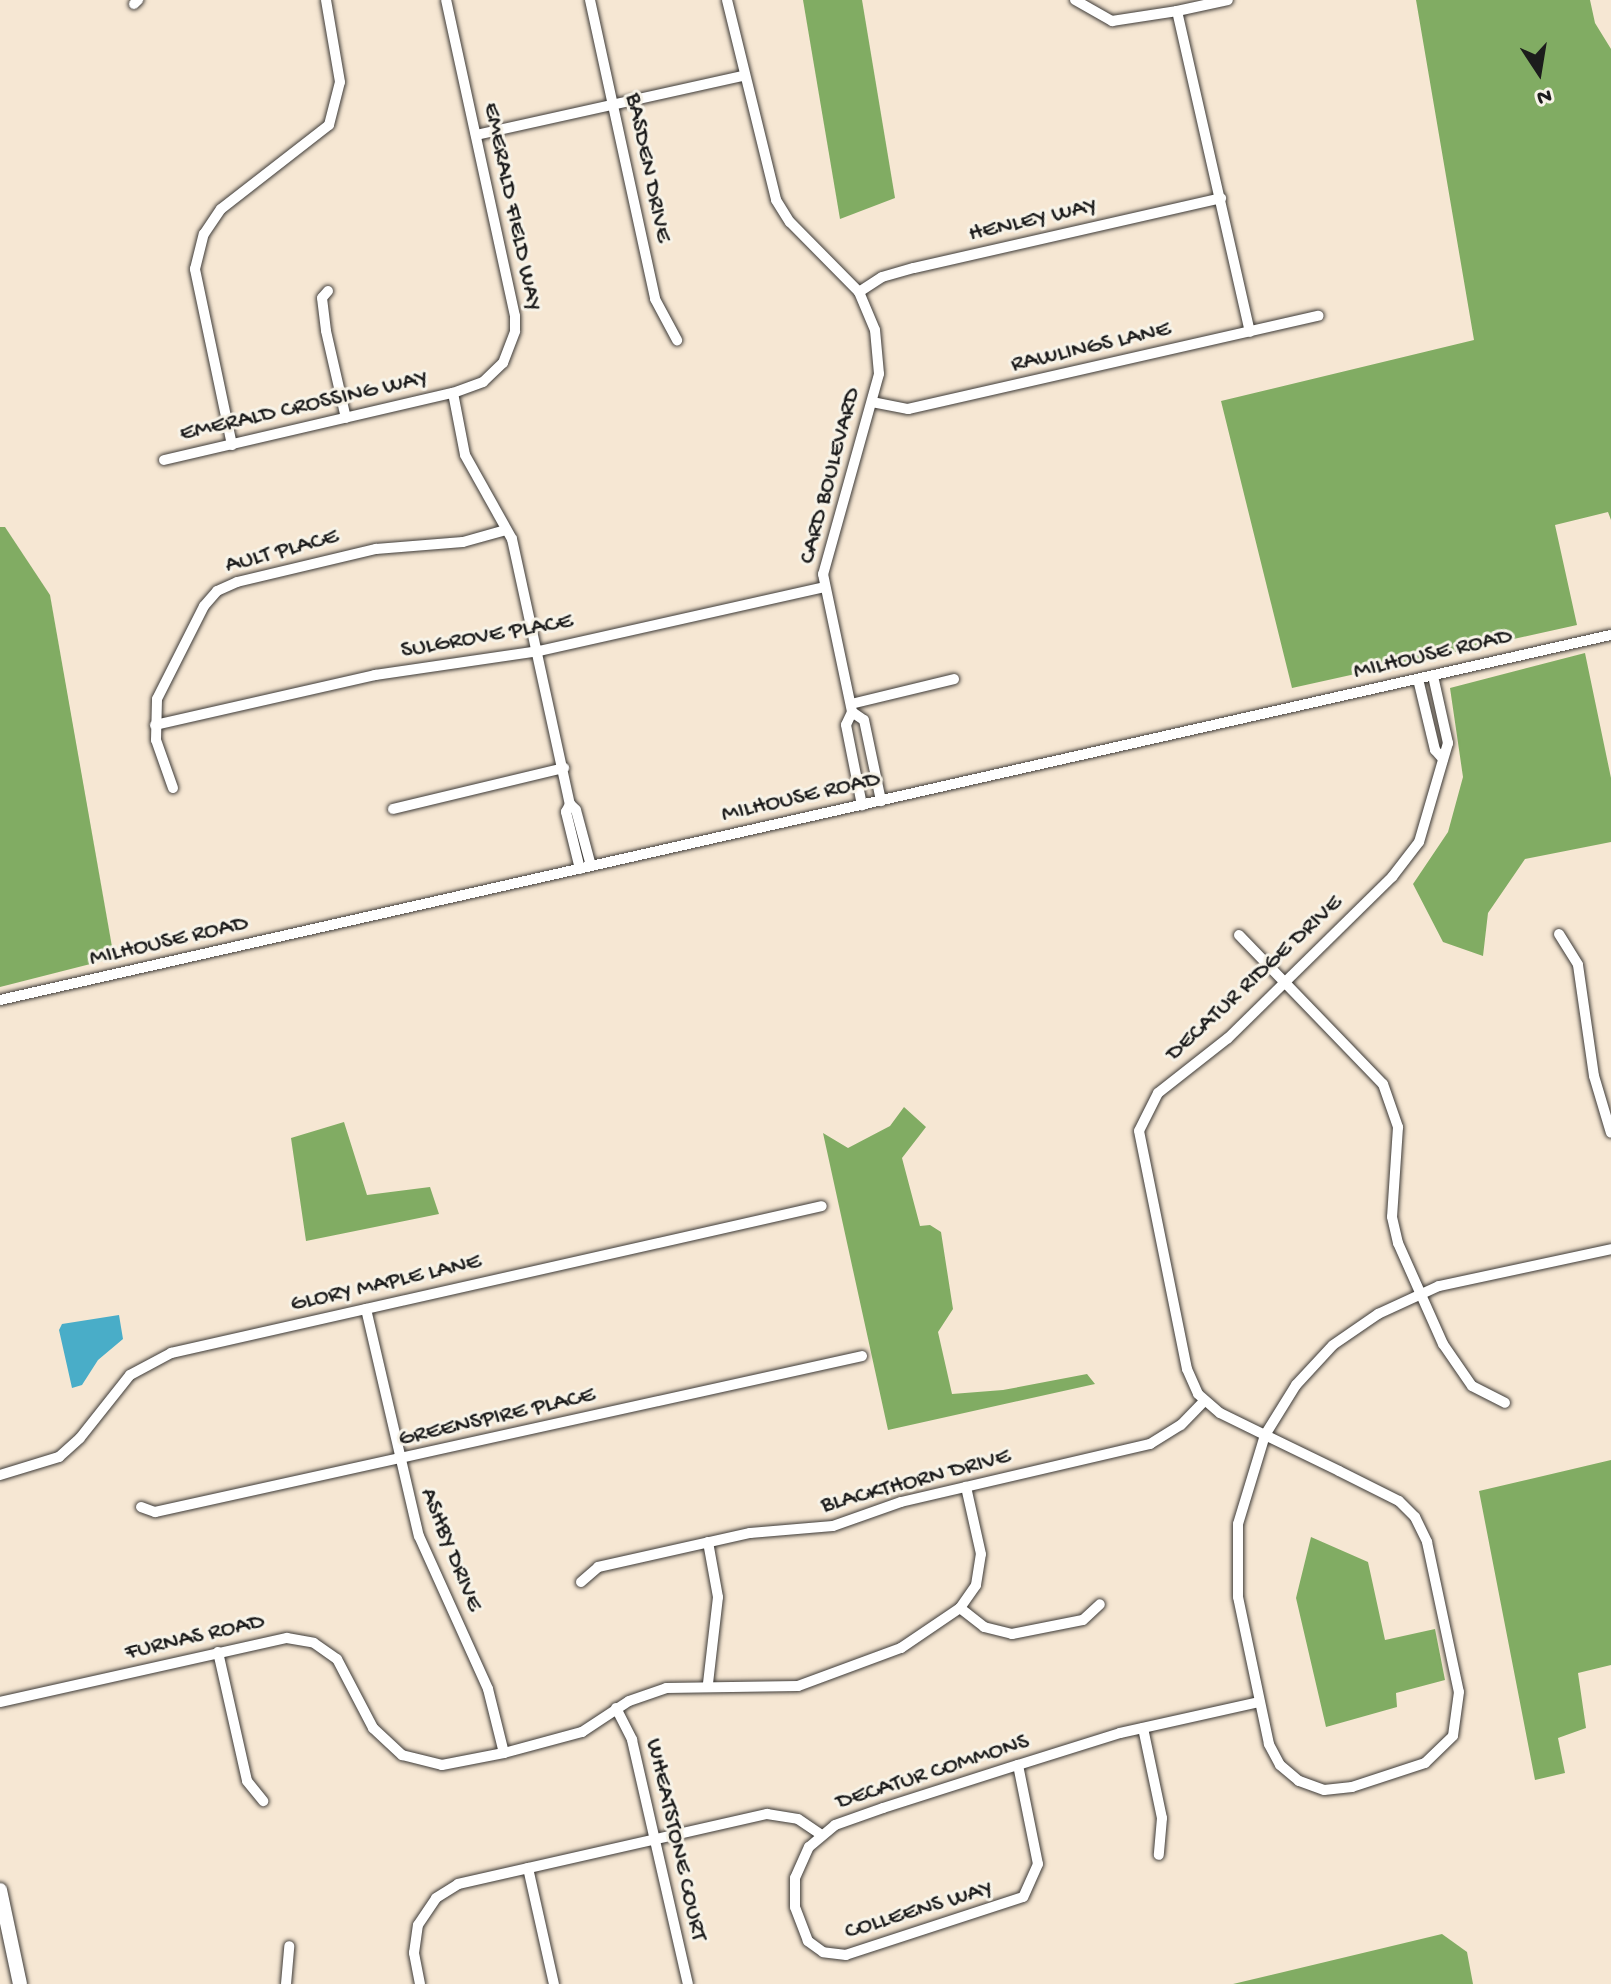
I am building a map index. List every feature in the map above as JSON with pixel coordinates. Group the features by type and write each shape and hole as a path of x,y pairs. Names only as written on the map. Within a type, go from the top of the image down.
{"main road":[{"path":"0,1890 20,1984"}],"street":[{"path":"232,445 195,269 204,234 221,209 329,125 340,82 326,0"},
{"name":"EMERALD FIELD WAY","path":"446,0 515,331 494,374 453,393"},
{"name":"BASDEN DRIVE","path":"590,0 655,299 677,340"},
{"name":"CARD BOULEVARD","path":"727,0 743,76 776,200 790,222 859,292 875,330 879,374 829,545 825,587 852,708 846,725 862,805"},
{"path":"1075,0 1112,21 1228,0"},
{"path":"1177,11 1250,332"},
{"path":"476,135 743,76"},
{"name":"HENLEY WAY","path":"859,292 882,277 914,268 1221,198"},
{"path":"328,291 322,298 326,331 346,418"},
{"name":"RAWLINGS LANE","path":"872,402 908,409 1319,316"},
{"path":"453,393 465,455 512,539 539,651 570,804 576,810 586,868"},
{"name":"EMERALD CROSSING WAY","path":"164,460 453,393"},
{"name":"AULT PLACE","path":"155,725 157,699 175,660 217,591 237,582 376,549 463,542 506,530"},
{"name":"SULGROVE PLACE","path":"155,725 375,675 539,651 825,587"},
{"name":"MILHOUSE ROAD","path":"0,1000 1611,635"},
{"name":"DECATUR RIDGE DRIVE","path":"1204,1401 1187,1369 1140,1154 1140,1128 1158,1093 1228,1038 1407,859 1429,820 1448,743 1433,676"},
{"path":"852,708 954,679"},
{"path":"1418,679 1435,750 1443,759"},
{"name":"CARD BOULEVARD","path":"852,708 864,720 881,801"},
{"path":"155,725 173,788"},
{"path":"393,809 564,768"},
{"path":"1559,934 1578,965 1594,1076 1611,1133"},
{"path":"1239,935 1369,1065 1389,1096 1398,1132 1393,1225 1418,1294 1472,1386 1505,1403"},
{"name":"GLORY MAPLE LANE","path":"0,1475 59,1457 146,1362 822,1206"},
{"path":"1204,1401 1265,1435 1399,1501 1419,1523 1460,1700 1453,1736 1439,1753 1417,1767 1340,1790 1299,1781 1273,1753 1239,1607 1236,1549 1246,1483 1265,1435 1296,1385 1333,1345 1418,1294 1611,1249"},
{"name":"ASHBY DRIVE","path":"366,1309 398,1461 425,1552 488,1689 504,1753"},
{"name":"GREENSPIRE PLACE","path":"141,1507 155,1512 398,1461 862,1356"},
{"name":"BLACKTHORN DRIVE","path":"581,1582 598,1567 750,1533 833,1526 892,1505 1150,1444 1181,1425 1204,1401"},
{"path":"966,1487 980,1568 960,1608 984,1627 1012,1634 1083,1620 1100,1604"},
{"path":"708,1542 718,1597 708,1684"},
{"name":"FURNAS ROAD","path":"0,1702 287,1638 314,1643 340,1662 373,1728 402,1755 442,1765 504,1753 582,1732 616,1708 666,1688 708,1684 774,1688 833,1676 901,1648 960,1608"},
{"path":"218,1652 247,1781 263,1801"},
{"name":"DECATUR COMMONS","path":"420,1984 415,1934 436,1898 458,1884 776,1814 798,1819 820,1834 1018,1765 1143,1728 1259,1702"},
{"name":"WHEATSTONE COURT","path":"616,1708 632,1740 688,1984"},
{"path":"1143,1728 1162,1818 1159,1855"},
{"name":"COLLEENS WAY","path":"820,1834 800,1862 794,1901 803,1933 823,1952 855,1954 1007,1906 1030,1890 1038,1868 1018,1765"},
{"path":"528,1868 554,1984"},
{"path":"286,1984 289,1946"}],"green space":[{"path":"803,0 862,0 895,198 840,219"},
{"path":"1416,0 1590,0 1595,23 1611,49 1611,520 1608,512 1555,525 1577,625 1292,688 1221,401 1474,340"},
{"path":"0,527 5,527 50,595 114,958 0,987"},
{"path":"1585,653 1611,778 1611,842 1525,859 1488,913 1483,956 1443,942 1413,884 1448,832 1463,777 1450,688"},
{"path":"904,1107 926,1127 902,1158 920,1226 930,1225 941,1232 953,1309 938,1332 952,1394 1003,1390 1087,1374 1095,1384 888,1430 823,1133 848,1148 890,1126"},
{"path":"344,1122 367,1195 430,1187 439,1214 306,1241 291,1138"},
{"path":"1611,1460 1611,1665 1578,1673 1586,1728 1558,1738 1565,1773 1535,1780 1479,1491"},
{"path":"1311,1537 1368,1562 1385,1640 1435,1629 1445,1680 1396,1693 1397,1707 1326,1727 1296,1598"},
{"path":"1442,1934 1467,1952 1473,1984 1233,1984"}],"water":[{"path":"119,1315 123,1339 98,1360 82,1385 72,1388 59,1330 62,1324"}]}
